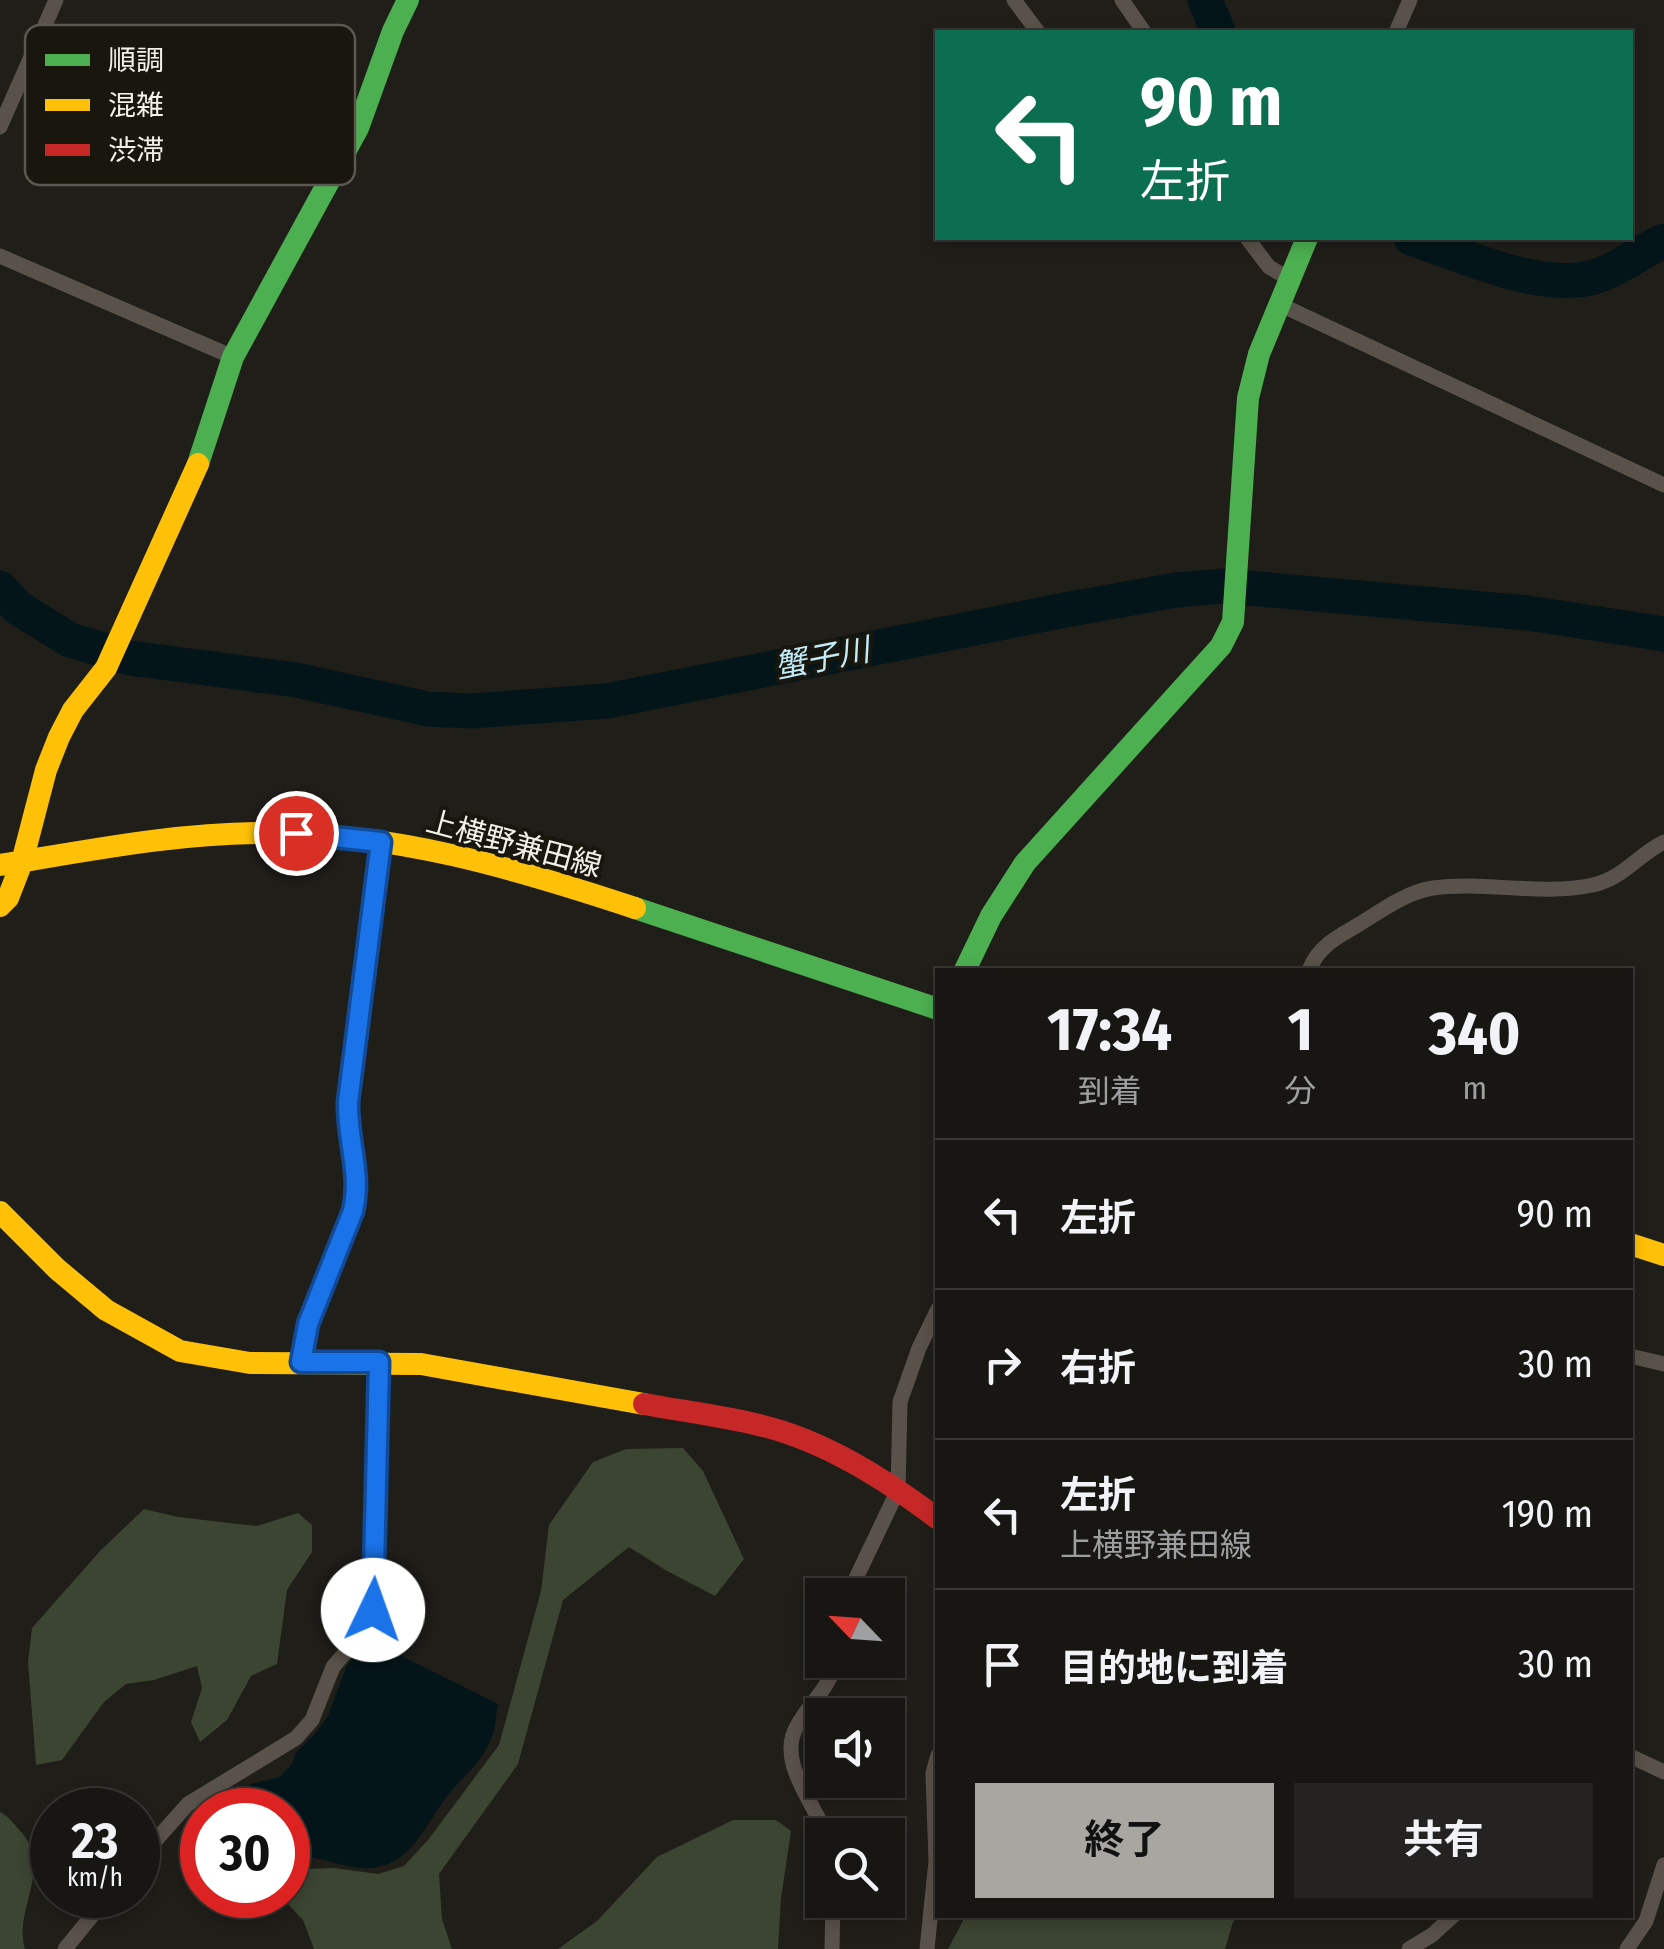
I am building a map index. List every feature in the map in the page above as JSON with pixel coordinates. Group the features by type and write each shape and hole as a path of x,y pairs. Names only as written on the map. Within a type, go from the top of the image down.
{"street":[{"path":"45,25 56,0"},
{"path":"355,133 375,89 384,49 408,0"},
{"path":"1014,0 1036,30"},
{"path":"1122,0 1143,30"},
{"path":"1397,30 1410,0"},
{"path":"0,127 25,70"},
{"path":"0,906 8,898 11,863 59,737 73,710 106,668 208,442 233,356 327,185"},
{"path":"1248,240 1269,267 1290,279"},
{"path":"966,968 991,916 1026,863 1221,646 1233,622 1248,398 1258,354 1307,240"},
{"path":"0,256 233,356"},
{"path":"1279,304 1664,485"},
{"name":"上横野兼田線","path":"11,863 200,836 296,833 450,852 516,869 935,1009"},
{"path":"301,1362 308,1324 358,1192 348,1130 348,1102 381,842"},
{"path":"1310,968 1322,947 1400,899 1430,888 1494,886 1559,891 1598,884 1626,870 1664,842"},
{"path":"0,1212 81,1290 142,1334 180,1351 250,1363 421,1364 762,1425 874,1474 935,1517"},
{"path":"1633,1245 1664,1255"},
{"path":"856,1578 898,1490 900,1402 935,1315"},
{"path":"1633,1357 1664,1364"},
{"path":"160,1835 188,1804 296,1738 312,1720 333,1667 370,1624 377,1531 379,1362"},
{"path":"818,1818 796,1772 793,1732 817,1701 828,1678"},
{"path":"1633,1757 1664,1772"},
{"path":"935,1765 935,1831"},
{"path":"1628,1949 1646,1921 1664,1866"},
{"path":"927,1949 935,1871"},
{"path":"65,1949 90,1918"},
{"path":"832,1949 833,1918"},
{"path":"1409,1949 1432,1936 1451,1918"}],"green space":[{"path":"683,1448 703,1471 744,1559 715,1596 629,1547 563,1600 518,1764 439,1874 442,1919 452,1949 314,1949 301,1918 310,1918 310,1869 378,1874 404,1866 499,1745 541,1591 549,1525 593,1462 626,1449"},
{"path":"144,1509 257,1526 298,1513 312,1525 312,1552 287,1590 277,1664 251,1676 227,1720 200,1742 191,1722 202,1688 197,1666 154,1680 126,1684 104,1702 62,1760 36,1765 28,1662 32,1628 101,1550"},
{"path":"0,1812 30,1846 30,1891 24,1920 25,1949 0,1949"},
{"path":"733,1820 776,1820 791,1831 778,1949 558,1949 597,1921 657,1857"},
{"path":"964,1918 1236,1918 1225,1949 948,1949"}],"shaded area":[{"path":"369,1640 498,1704 493,1734 481,1758 409,1849 386,1865 371,1868 310,1857 310,1788 247,1788 280,1777 292,1764 296,1752 328,1716 346,1667"}],"waterway":[{"path":"1205,0 1217,30"},
{"path":"1417,240 1501,269 1550,280 1603,274 1664,241"},
{"name":"蟹子川","path":"0,588 18,608 70,640 130,658 296,680 428,709 471,711 607,701 1065,610 1176,590 1225,586 1528,613 1664,634"}],"traffic: fast":[{"path":"355,133 408,0"},
{"path":"198,464 233,357 327,185"},
{"path":"966,968 991,916 1025,863 1221,646 1233,622 1248,398 1259,354 1306,240"},
{"path":"635,908 935,1008"}],"traffic: slow":[{"path":"0,906 8,898 22,862 46,770 59,737 73,710 106,668 198,464"},
{"path":"0,865 197,836 312,834 452,855 635,908"},
{"path":"0,1212 57,1269 106,1310 180,1351 250,1363 421,1364 644,1404"},
{"path":"1633,1245 1664,1255"}],"traffic: jam":[{"path":"644,1404 745,1422 807,1441 876,1476 935,1517"}],"route":[{"path":"296,833 381,842 348,1102 348,1130 358,1192 308,1324 301,1362 379,1362 373,1610"}]}
